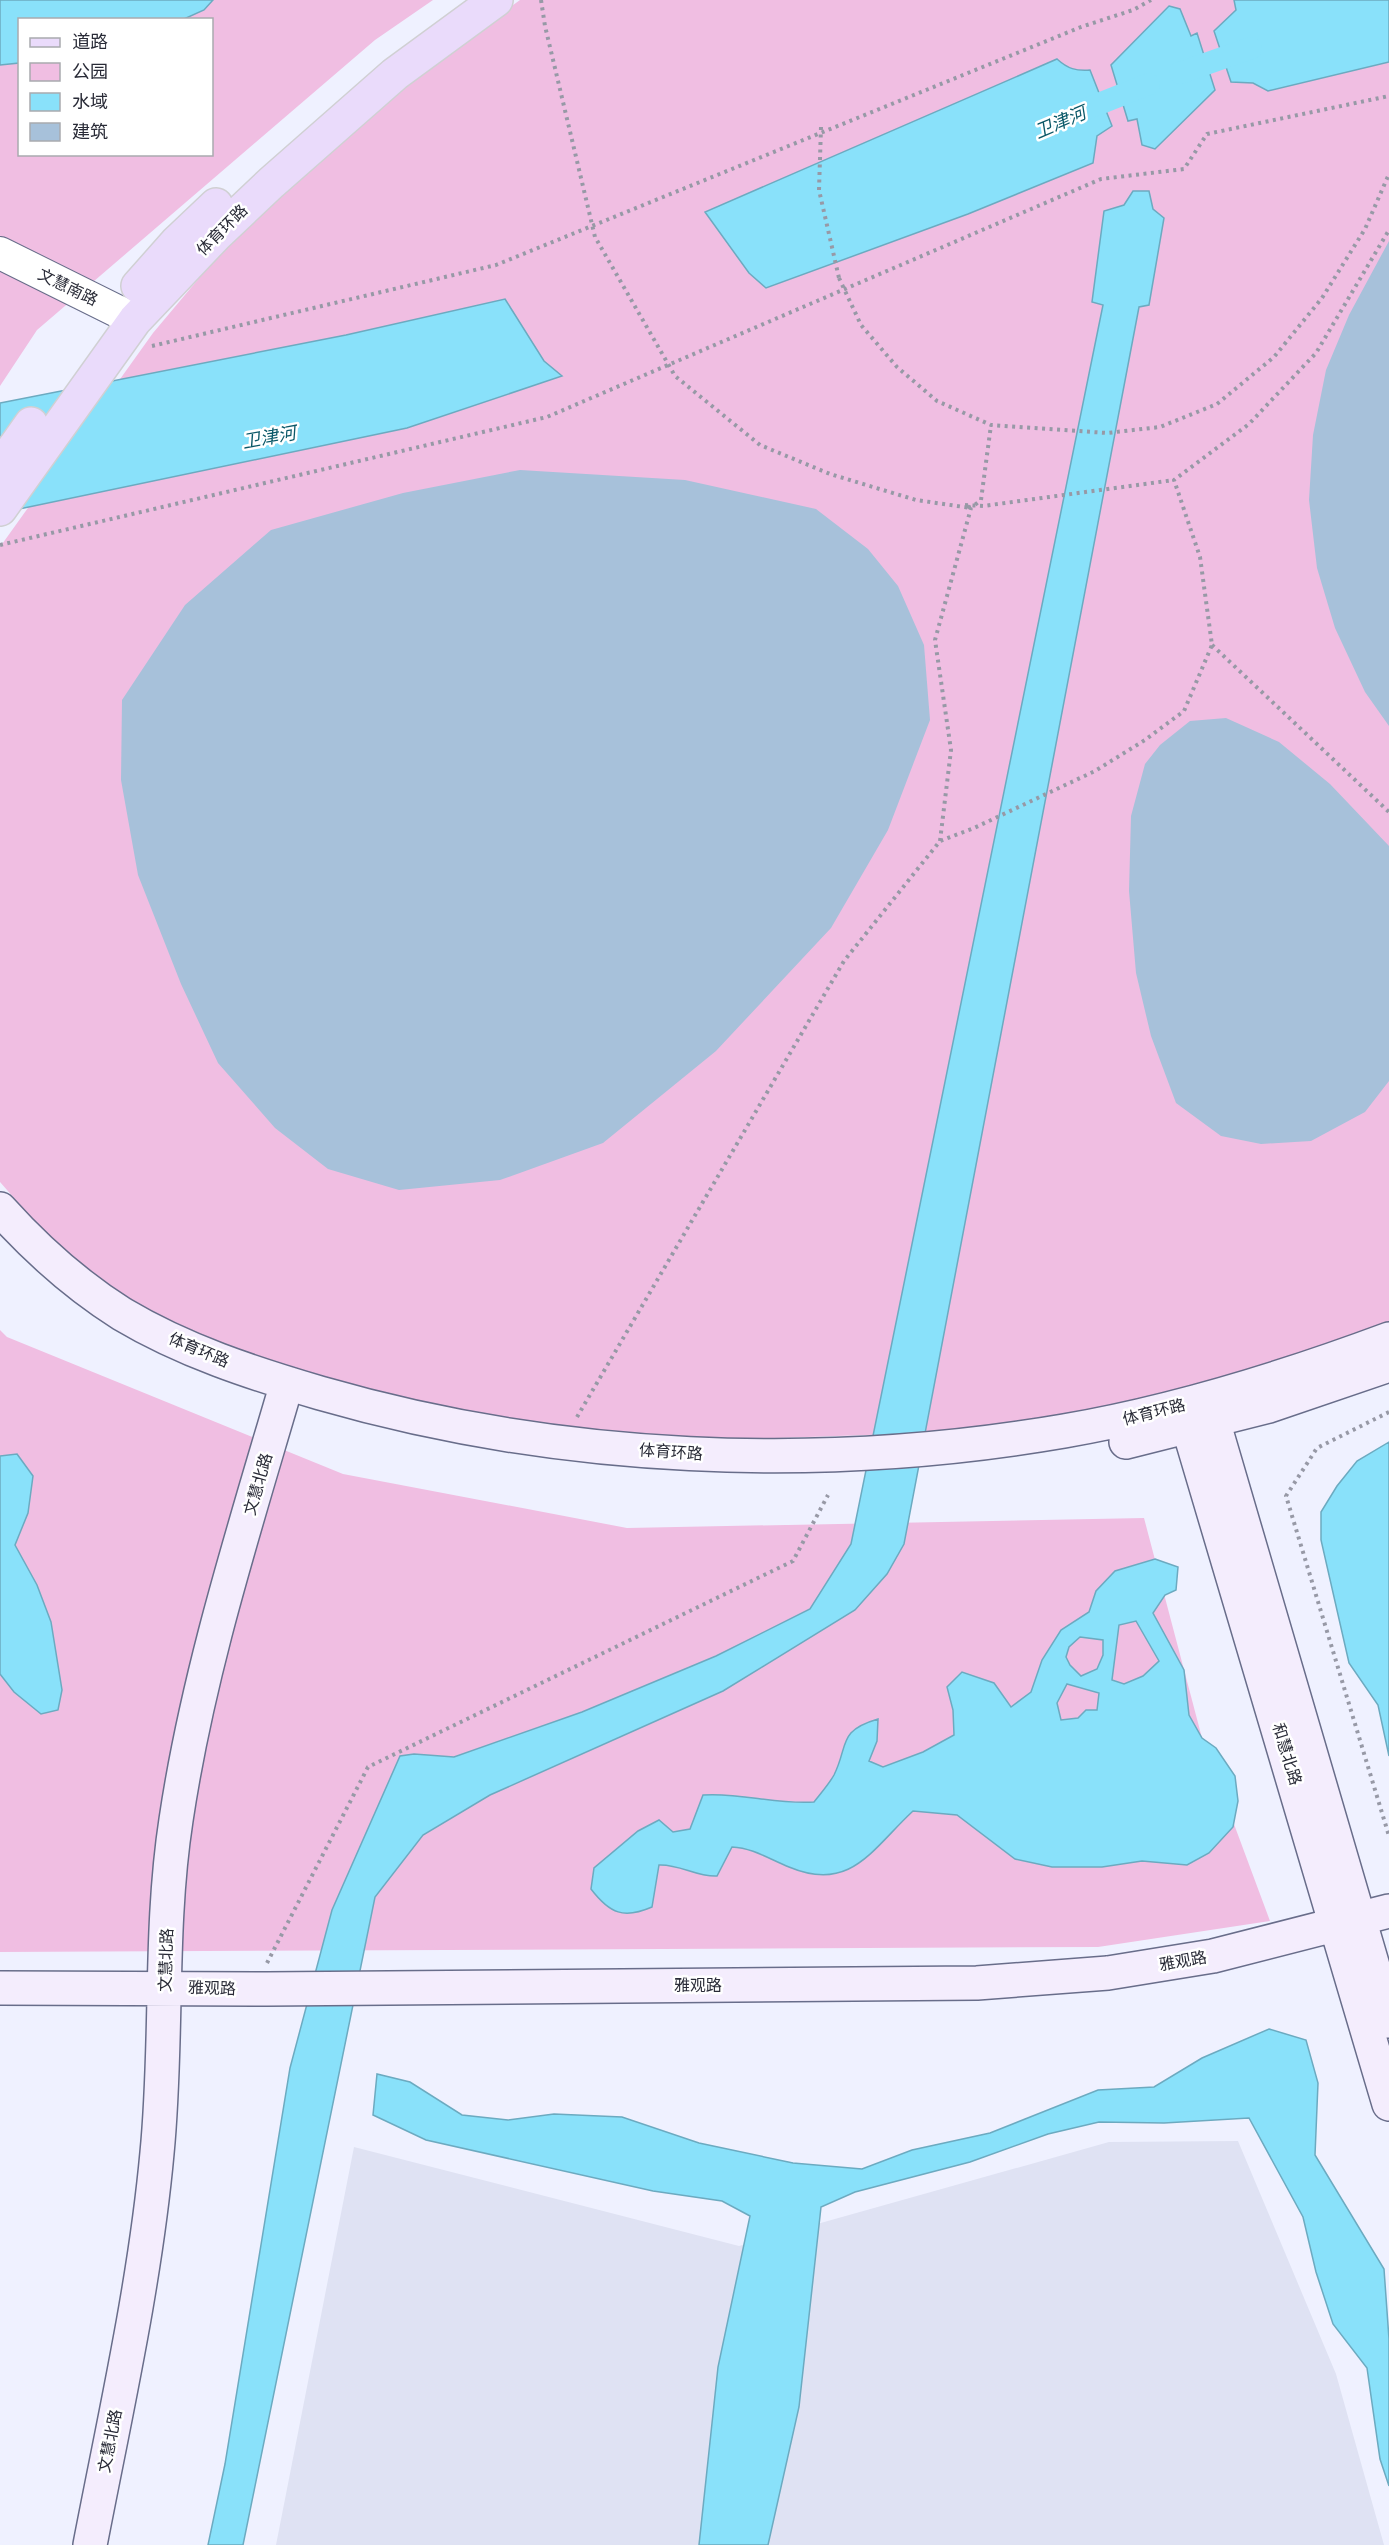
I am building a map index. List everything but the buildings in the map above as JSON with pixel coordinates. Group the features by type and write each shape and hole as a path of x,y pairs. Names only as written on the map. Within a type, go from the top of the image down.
{"main road":[{"name":"体育环路","path":"0,468 65,377 134,325 177,242 267,158 381,60 462,0"},
{"name":"体育环路","path":"0,509 99,367 215,236 394,74 496,0"},
{"name":"体育环路","path":"0,1209 56,1265 124,1314 184,1346 294,1395 414,1436 535,1457 725,1475 941,1458 1065,1431 1300,1396 1389,1365"},
{"name":"体育环路","path":"0,1238 40,1278 115,1331 161,1356 203,1373 294,1395 562,1442 652,1452 855,1464"},
{"name":"体育环路","path":"1198,1413 1300,1370 1389,1339"},
{"name":"文慧北路","path":"110,2545 153,2313 177,2133 170,1872 188,1747 212,1647 294,1395"},
{"name":"和慧北路","path":"1198,1413 1363,1925 1389,2020"},
{"name":"和慧北路","path":"1363,1925 1389,2104"},
{"name":"雅观路","path":"0,2000 257,1993 995,1995 1102,1986 1203,1971 1363,1925"},
{"name":"雅观路","path":"0,1988 173,1994"},
{"name":"文慧北路","path":"90,2545 148,2231 173,1994"}],"street":[{"name":"文慧南路","path":"0,253 134,325"}],"path":[{"path":"542,0 545,26 595,237 675,376 760,445 830,474 916,500 971,507"},
{"path":"134,325 496,265 1081,27 1133,10 1151,0"},
{"path":"0,544 547,417 1101,179 1184,169 1207,134 1389,96"},
{"path":"821,127 819,190 839,278 861,325 897,367 937,400 992,425 1030,429 1107,433 1160,427 1218,404 1274,357 1322,298 1365,229 1389,174"},
{"path":"971,507 965,505 983,506 1174,480 1249,424 1316,353 1389,230"},
{"path":"940,841 951,750 935,640 971,507 981,500 992,425"},
{"path":"562,1442 844,961 940,841 974,828 1095,771 1145,740 1184,711 1212,645 1200,557 1174,480"},
{"path":"1212,645 1389,812"},
{"path":"1389,1412 1317,1448 1286,1496 1389,1836"},
{"path":"257,1993 270,1960 368,1767 793,1561 828,1495"}],"shaded area":[{"path":"1238,2141 1336,2374 1384,2545 276,2545 354,2147 739,2246 1109,2142"}],"green space":[{"path":"0,0 433,0 375,40 37,330 0,386"},
{"path":"520,0 1389,0 1389,1325 1242,1374 1121,1406 956,1432 745,1439 627,1437 450,1410 368,1393 189,1336 115,1293 57,1247 0,1182 0,547 153,333 221,252 319,159 419,74"},
{"path":"0,1330 7,1337 343,1474 627,1528 1144,1518 1202,1738 1270,1921 1098,1947 0,1952"}],"water":[{"path":"0,0 213,0 204,10 186,18 18,18 18,63 0,65"},
{"path":"1234,0 1389,0 1389,62 1268,91 1253,83 1231,82 1214,31 1236,10"},
{"path":"1169,6 1180,9 1191,36 1197,33 1215,90 1155,149 1142,145 1137,119 1128,121 1111,65"},
{"path":"1057,59 1072,69 1090,70 1112,126 1097,136 1093,163 968,214 766,288 749,273 705,212"},
{"path":"1133,191 1149,191 1153,209 1164,218 1149,305 1139,307 904,1544 887,1574 855,1610 723,1691 490,1795 423,1835 375,1897 243,2545 208,2545 225,2464 290,2068 332,1910 400,1756 414,1754 454,1757 582,1712 716,1656 810,1609 851,1544 1103,305 1092,302 1104,211 1124,205"},
{"path":"505,299 544,361 562,376 407,428 0,513 0,403 346,335"},
{"path":"1389,1442 1389,1756 1378,1705 1349,1663 1321,1540 1321,1512 1337,1486 1357,1461"},
{"path":"17,1454 33,1476 28,1513 15,1545 37,1585 51,1622 62,1690 58,1710 41,1714 14,1692 0,1674 0,1456"},
{"path":"1155,1559 1178,1567 1176,1590 1165,1595 1153,1613 1184,1670 1189,1715 1202,1738 1216,1748 1235,1776 1238,1801 1233,1827 1209,1853 1187,1865 1142,1861 1102,1867 1052,1867 1015,1859 957,1815 913,1811 859,1863 845,1871 829,1875 810,1874 754,1852 732,1847 717,1876 702,1875 674,1866 659,1865 652,1907 642,1911 625,1913 611,1909 591,1889 594,1868 638,1831 659,1820 673,1832 690,1829 703,1795 814,1802 834,1775 846,1740 850,1734 865,1724 878,1719 877,1741 869,1761 883,1767 923,1752 954,1735 953,1710 947,1687 962,1672 994,1683 1011,1707 1031,1692 1042,1660 1061,1630 1089,1612 1096,1591 1115,1571","holes":["1136,1621 1159,1661 1143,1676 1124,1684 1112,1680 1119,1625","1080,1637 1103,1640 1103,1655 1097,1669 1081,1676 1070,1665 1066,1657 1069,1647","1067,1684 1099,1693 1097,1710 1086,1710 1078,1718 1061,1720 1057,1703"]},
{"path":"1269,2029 1306,2040 1318,2083 1315,2155 1384,2269 1389,2339 1389,2486 1380,2459 1367,2368 1333,2324 1316,2272 1303,2217 1249,2118 1164,2123 1099,2122 1048,2134 970,2162 855,2192 821,2207 799,2407 768,2545 699,2545 718,2367 750,2216 722,2201 653,2191 426,2140 373,2115 377,2074 410,2082 462,2115 508,2120 554,2114 622,2117 699,2143 793,2163 862,2169 912,2150 990,2133 1098,2090 1154,2087 1202,2058"}],"waterway":[{"name":"卫津河","path":"1180,73 1251,48"},
{"name":"卫津河","path":"1076,113 1149,84"}]}
